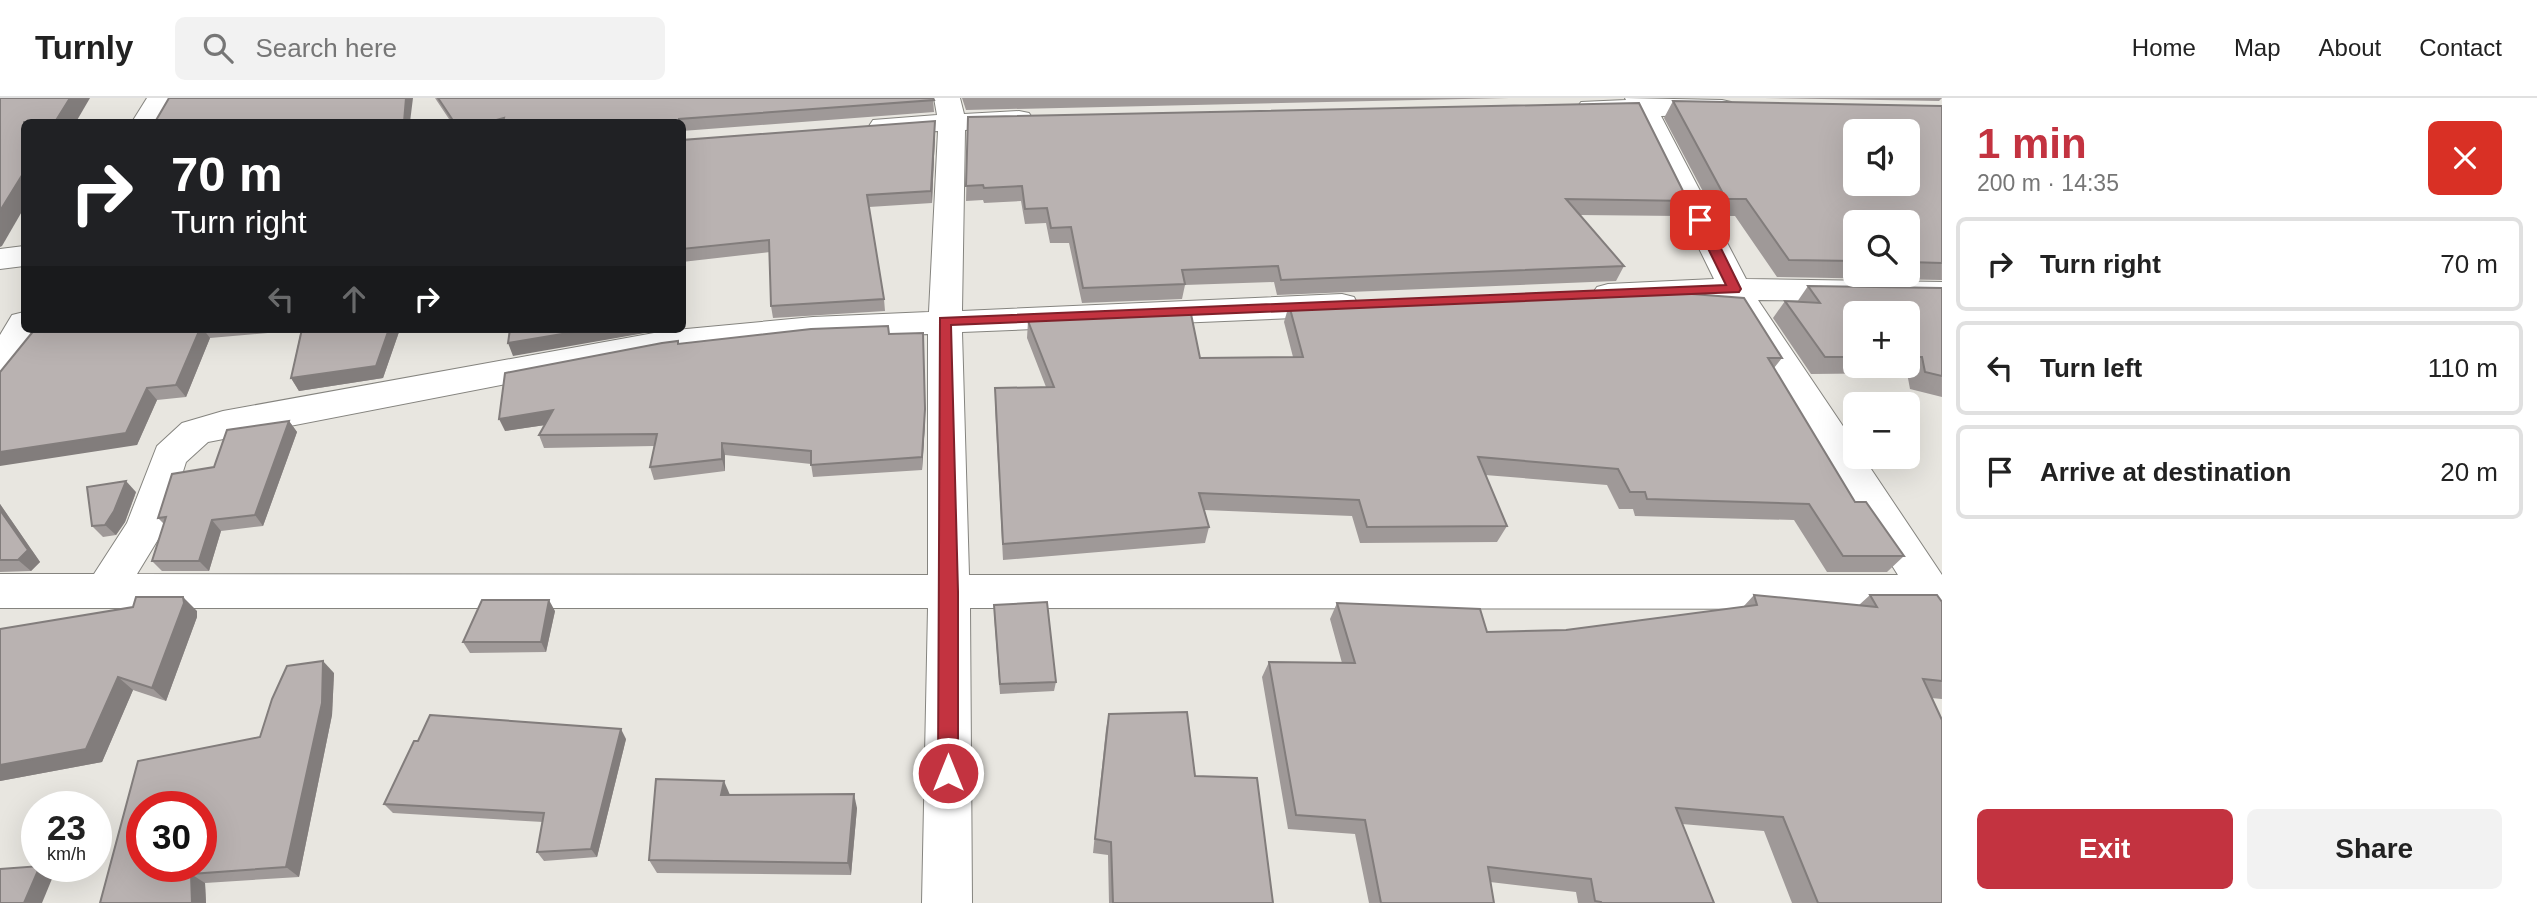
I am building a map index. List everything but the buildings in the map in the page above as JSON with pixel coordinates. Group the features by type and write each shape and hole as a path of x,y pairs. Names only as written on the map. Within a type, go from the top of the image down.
{"street":[{"path":"147,119 160,98"},
{"path":"1641,102 1734,289 1938,597"},
{"path":"1560,108 1641,102 1752,108"},
{"path":"862,128 949,109 1048,119"},
{"path":"947,903 949,592 944,321 949,109"},
{"path":"0,259 21,256"},
{"path":"1582,295 1734,289 1942,292"},
{"path":"105,591 145,528 170,456 195,432 204,429 665,342 813,328 1374,303"},
{"path":"0,364 21,328"},
{"path":"0,591 1938,597"}],"route":[{"path":"948,773 949,592 944,321 1734,289 1700,220"}]}
